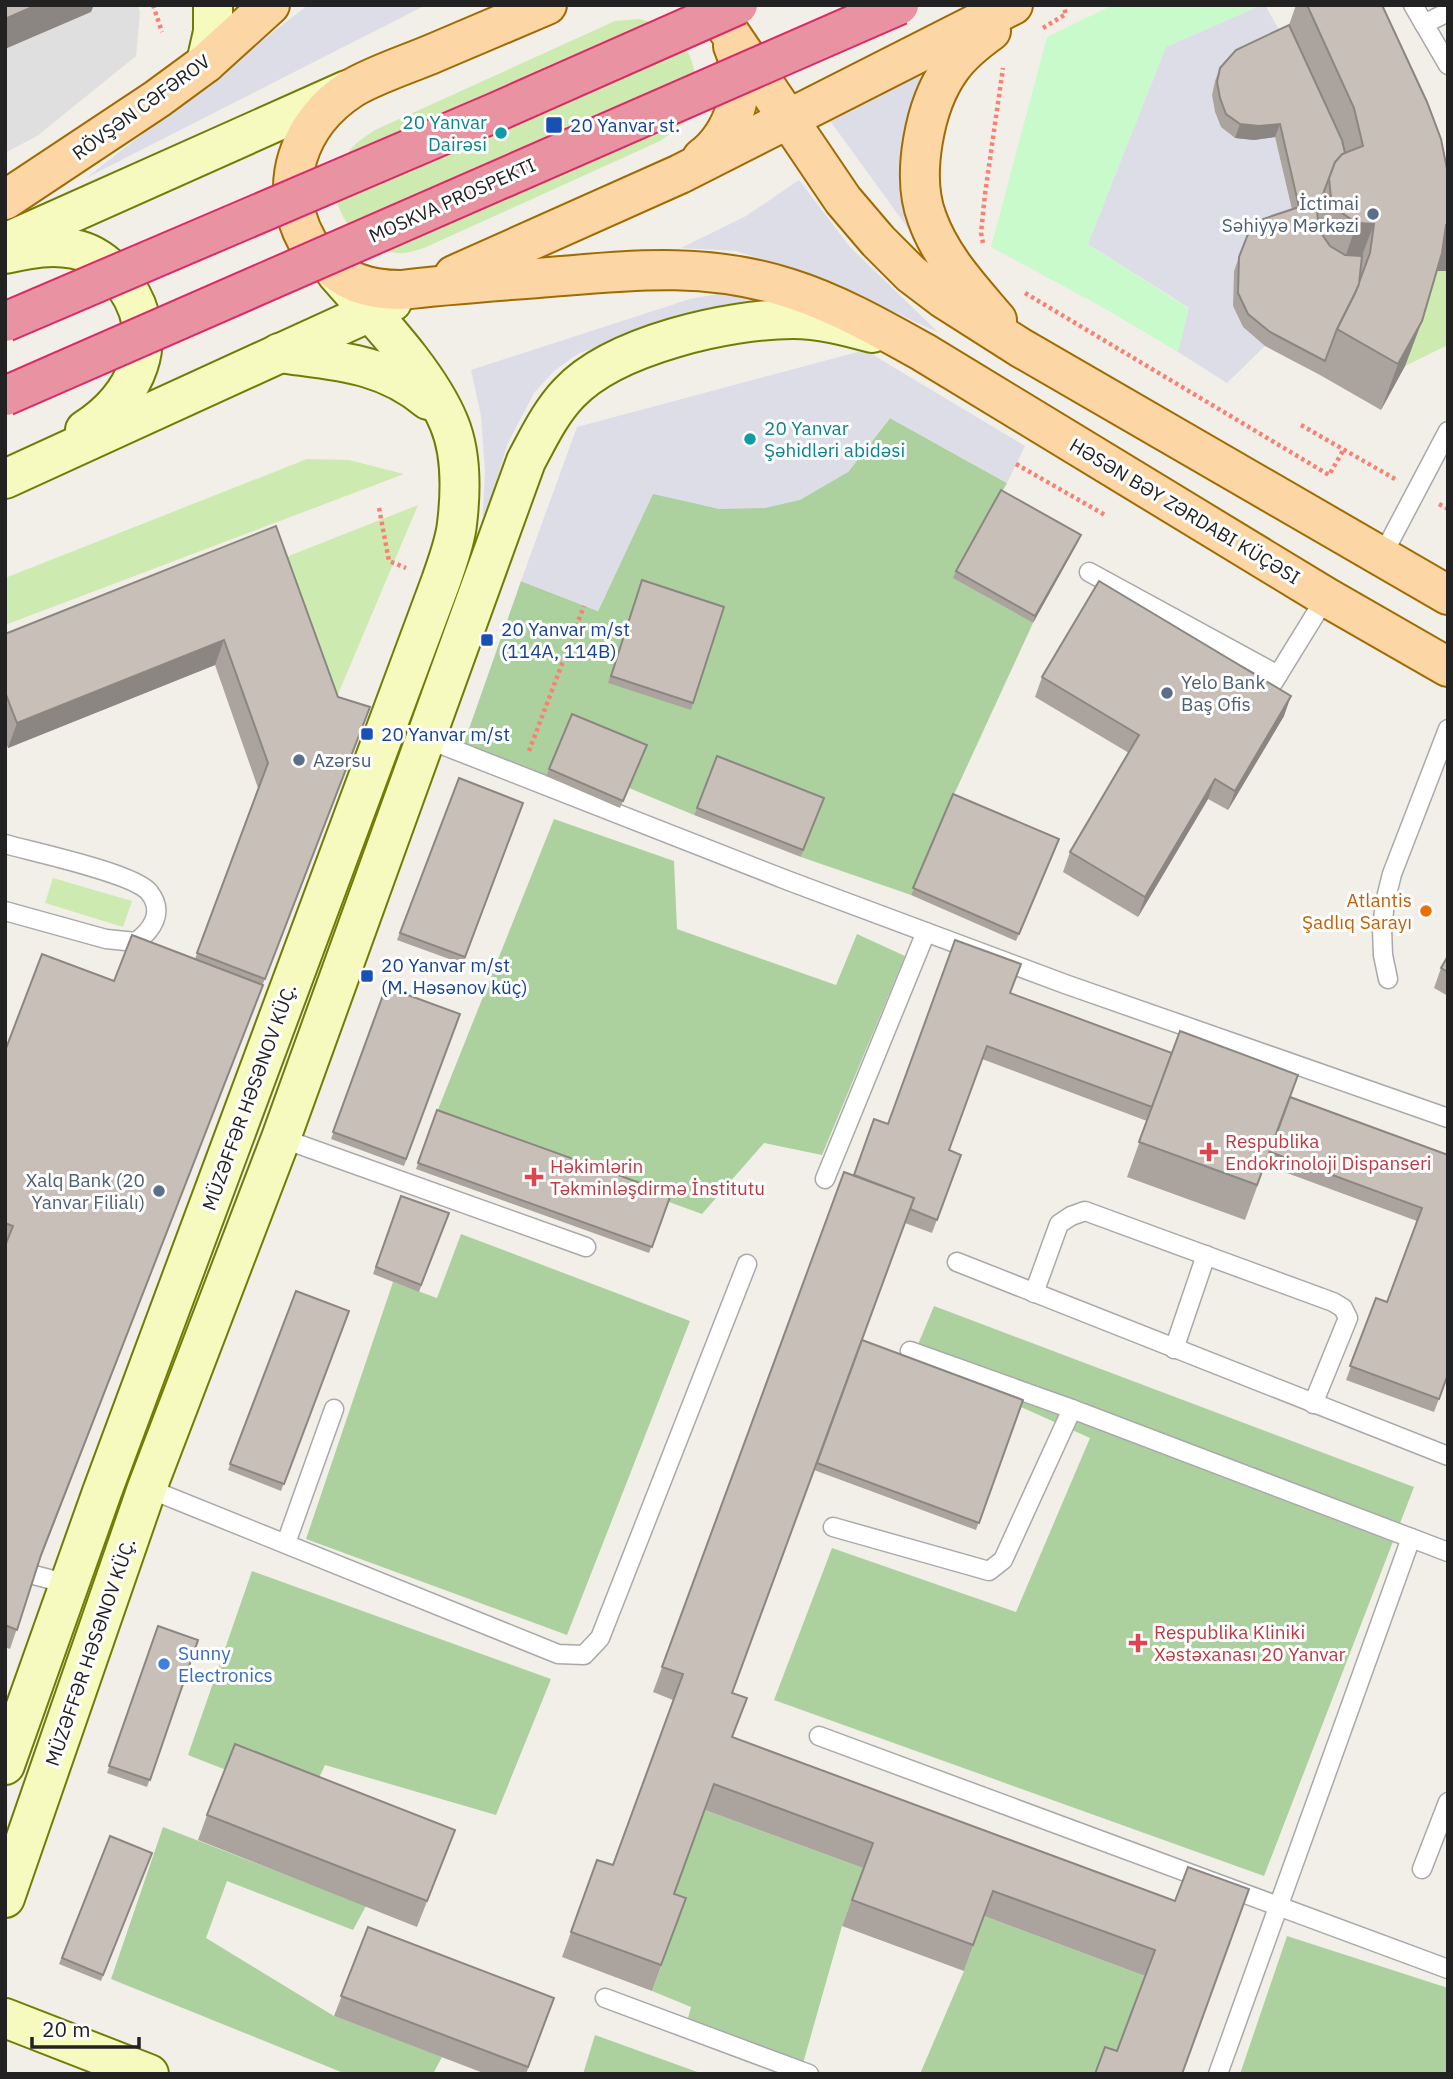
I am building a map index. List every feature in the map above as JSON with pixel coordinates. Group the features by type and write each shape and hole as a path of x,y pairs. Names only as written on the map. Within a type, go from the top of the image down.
{"highway":[{"name":"MOSKVA PROSPEKTI","path":"5,396 899,5"},
{"path":"5,322 494,113 720,11"}],"main road":[{"path":"206,62 213,32 213,5"},
{"name":"RÖVŞƏN CƏFƏROV","path":"5,200 94,142 206,62 270,5"},
{"path":"5,242 547,5"},
{"path":"10,477 279,353 680,174 1013,5"},
{"path":"1021,348 946,257 927,218 921,195 920,161 925,130 936,96 951,68 980,39 1026,5"},
{"path":"720,11 787,120 844,200 877,241 911,274 944,299 1021,348 1448,595"},
{"path":"680,174 711,151 733,118 740,92 736,52 720,11"},
{"path":"336,273 308,244 296,219 292,187 296,156 307,134 324,111 352,88"},
{"path":"5,254 46,246 76,249 97,258 115,271 134,298 143,335 140,364 125,395 93,425 10,477"},
{"name":"HƏSƏN BƏY ZƏRDABI KÜÇƏSI","path":"336,273 359,284 381,290 650,269 695,269 754,278 789,288 866,320 923,352 1326,597 1448,667"},
{"name":"MÜZƏFFƏR HƏSƏNOV KÜÇ.","path":"5,1765 51,1579 441,581 457,526 460,483 455,443 449,424 424,378 336,273"},
{"name":"MÜZƏFFƏR HƏSƏNOV KÜÇ.","path":"5,1898 147,1488 281,1138 526,461 549,417 570,391 600,369 699,330 744,322 795,319 831,322 923,352"},
{"path":"279,353 356,364 396,377 415,390 449,424"},
{"path":"5,2018 149,2074"}],"lane":[{"path":"1413,5 1448,65"},
{"path":"1424,24 1448,12"},
{"path":"1382,556 1448,431"},
{"path":"1089,572 1274,682 1326,597"},
{"path":"1388,979 1383,955 1385,902 1392,874 1448,729"},
{"path":"427,738 789,881 1065,984 1448,1118"},
{"path":"5,844 128,878 149,892 156,908 152,930 136,942 106,939 5,911"},
{"path":"825,1179 926,932"},
{"path":"281,1138 586,1247"},
{"path":"1034,1293 1059,1224 1085,1211 1334,1302 1343,1308 1348,1318 1313,1404"},
{"path":"1174,1349 1206,1255"},
{"path":"957,1262 1448,1456"},
{"path":"147,1488 558,1654 584,1655 600,1638 747,1264"},
{"path":"910,1351 1072,1409 1448,1552"},
{"path":"286,1543 334,1409"},
{"path":"833,1527 989,1571 1003,1560 1072,1409"},
{"path":"1218,2074 1411,1538"},
{"path":"819,1736 1448,1969"},
{"path":"1422,1869 1448,1802"},
{"path":"605,1998 809,2074"}],"path":[{"path":"153,5 162,32"},
{"path":"986,255 981,233 1004,62"},
{"path":"1022,291 1329,475 1344,449 1301,425"},
{"path":"1016,464 1105,515"},
{"path":"379,508 389,561"},
{"path":"520,774 584,606"}],"shaded area":[{"path":"5,5 138,5 140,12 136,56 37,136 5,153"},
{"path":"308,5 426,5 86,178"},
{"path":"1265,5 1284,38 1215,81 1212,95 1221,127 1235,138 1254,140 1275,137 1294,220 1243,247 1234,271 1233,306 1243,327 1265,346 1227,383 1178,352 1189,308 1088,244 1166,47"},
{"path":"943,48 915,97 904,132 901,152 902,191 910,231 828,118"},
{"path":"799,180 850,247 939,333 821,278 736,251 681,248 746,216"},
{"path":"729,292 757,297 579,353 554,371 534,393 507,445 482,530 485,471 481,416 471,370 690,299"},
{"path":"865,350 1025,446 1007,483 890,418 848,472 800,500 765,508 720,509 653,494 598,611 521,581 577,427"}],"green space":[{"path":"1113,5 1262,5 1166,47 1088,244 1189,309 1178,352 991,247 1047,37"},
{"path":"639,19 674,34 689,54 693,65 695,90 689,114 682,124 660,141 411,252 382,250 367,243 345,220 336,191 338,175 347,154 366,136 615,21"},
{"path":"1430,271 1448,271 1448,345 1405,366 1417,327"},
{"path":"890,418 1007,483 954,578 1033,623 911,895 801,857 821,804 714,763 694,815 629,788 644,751 569,721 546,776 464,743 521,581 598,611 653,493 720,509 848,472"},
{"path":"307,459 349,460 404,474 5,625 5,578"},
{"path":"418,505 328,718 271,563"},
{"path":"554,819 674,861 677,929 836,985 857,934 905,956 822,1155 764,1143 702,1214 435,1117"},
{"path":"53,878 132,901 123,927 45,903"},
{"path":"461,1234 690,1321 567,1635 306,1539 393,1282 437,1298"},
{"path":"934,1306 1414,1487 1264,1876 774,1700 832,1548 1016,1612 1090,1438 1021,1407 909,1366"},
{"path":"252,1571 551,1679 496,1815 325,1765 308,1802 188,1755"},
{"path":"705,1810 863,1868 842,1926 800,2074 684,2033 691,2007 652,1991 677,1924 665,1919"},
{"path":"163,1827 366,1906 353,1930 227,1881 206,1938 334,2016 442,2057 433,2074 346,2074 111,1979"},
{"path":"984,1916 1145,1976 1109,2074 920,2074 964,1971"},
{"path":"1287,1936 1448,1988 1448,2074 1240,2074"},
{"path":"595,2035 703,2074 583,2074"}],"building":[{"path":"5,5 37,5 5,19"},
{"name":"İctimai Səhiyyə Mərkəzi","path":"1307,5 1382,5 1441,139 1448,174 1448,225 1422,321 1398,364 1337,329 1355,293 1370,253 1374,224 1357,223 1342,213 1331,198 1329,178 1335,162 1342,154 1363,146 1354,108"},
{"path":"1289,25 1342,140 1345,153 1335,162 1317,210 1319,230 1330,246 1345,255 1362,256 1359,284 1325,361 1270,332 1248,314 1238,293 1239,257 1248,234 1263,219 1299,207 1280,124 1240,124 1226,114 1217,82 1220,68 1236,50"},
{"path":"1001,490 1081,535 1035,616 956,571"},
{"path":"276,526 338,697 370,707 265,979 197,953 268,763 224,640 17,723 5,692 5,634"},
{"path":"642,580 724,607 693,703 611,676"},
{"path":"1099,581 1291,696 1235,791 1215,779 1145,897 1070,852 1139,735 1042,677"},
{"path":"572,714 647,745 623,801 549,769"},
{"path":"717,756 824,798 803,850 697,808"},
{"path":"459,778 523,803 465,957 400,933"},
{"path":"953,794 1059,839 1019,934 913,888"},
{"path":"132,935 263,985 41,1555 17,1630 5,1625 5,1246 13,1226 5,1223 5,1051 42,954 114,981"},
{"path":"955,940 1021,964 1010,993 1172,1053 1152,1107 987,1046 949,1150 961,1155 937,1220 910,1209 914,1198 854,1175 874,1119 888,1124"},
{"path":"1448,956 1448,972 1441,968"},
{"path":"386,987 460,1014 406,1159 333,1132"},
{"path":"1180,1031 1298,1075 1257,1185 1139,1142"},
{"path":"1290,1097 1448,1155 1448,1374 1439,1399 1350,1366 1376,1298 1387,1302 1422,1208 1270,1152"},
{"path":"437,1110 671,1194 652,1247 418,1163"},
{"path":"844,1172 914,1198 732,1693 747,1698 732,1737 1175,1901 1188,1867 1249,1889 1182,2074 1095,2074 1105,2047 1117,2051 1155,1950 993,1891 973,1945 852,1900 873,1843 714,1784 674,1894 686,1898 661,1965 571,1932 597,1860 613,1865 683,1674 662,1667"},
{"path":"401,1196 449,1213 421,1285 376,1267"},
{"path":"296,1291 349,1311 284,1484 230,1464"},
{"path":"862,1340 1023,1400 979,1523 817,1463"},
{"path":"158,1626 198,1640 150,1780 109,1766"},
{"path":"235,1744 455,1830 427,1901 207,1815"},
{"path":"110,1836 152,1853 103,1975 62,1958"},
{"path":"368,1927 554,1998 528,2067 341,1996"}],"place":[{"name":"20 Yanvar st.","path":"554,125"},
{"name":"20 Yanvar Dairəsi","path":"501,133"},
{"name":"İctimai Səhiyyə Mərkəzi","path":"1373,214"},
{"name":"20 Yanvar Şəhidləri abidəsi","path":"750,439"},
{"name":"20 Yanvar m/st (114A, 114B)","path":"487,640"},
{"name":"Yelo Bank Baş Ofis","path":"1167,693"},
{"name":"20 Yanvar m/st","path":"367,734"},
{"name":"Azərsu","path":"299,760"},
{"name":"Atlantis Şadlıq Sarayı","path":"1426,911"},
{"name":"20 Yanvar m/st (M. Həsənov küç)","path":"367,976"},
{"name":"Respublika Endokrinoloji Dispanseri","path":"1209,1152"},
{"name":"Həkimlərin Təkminləşdirmə İnstitutu","path":"534,1177"},
{"name":"Xalq Bank (20 Yanvar Filialı)","path":"159,1191"},
{"name":"Respublika Kliniki Xəstəxanası 20 Yanvar","path":"1138,1643"},
{"name":"Sunny Electronics","path":"164,1664"}]}
